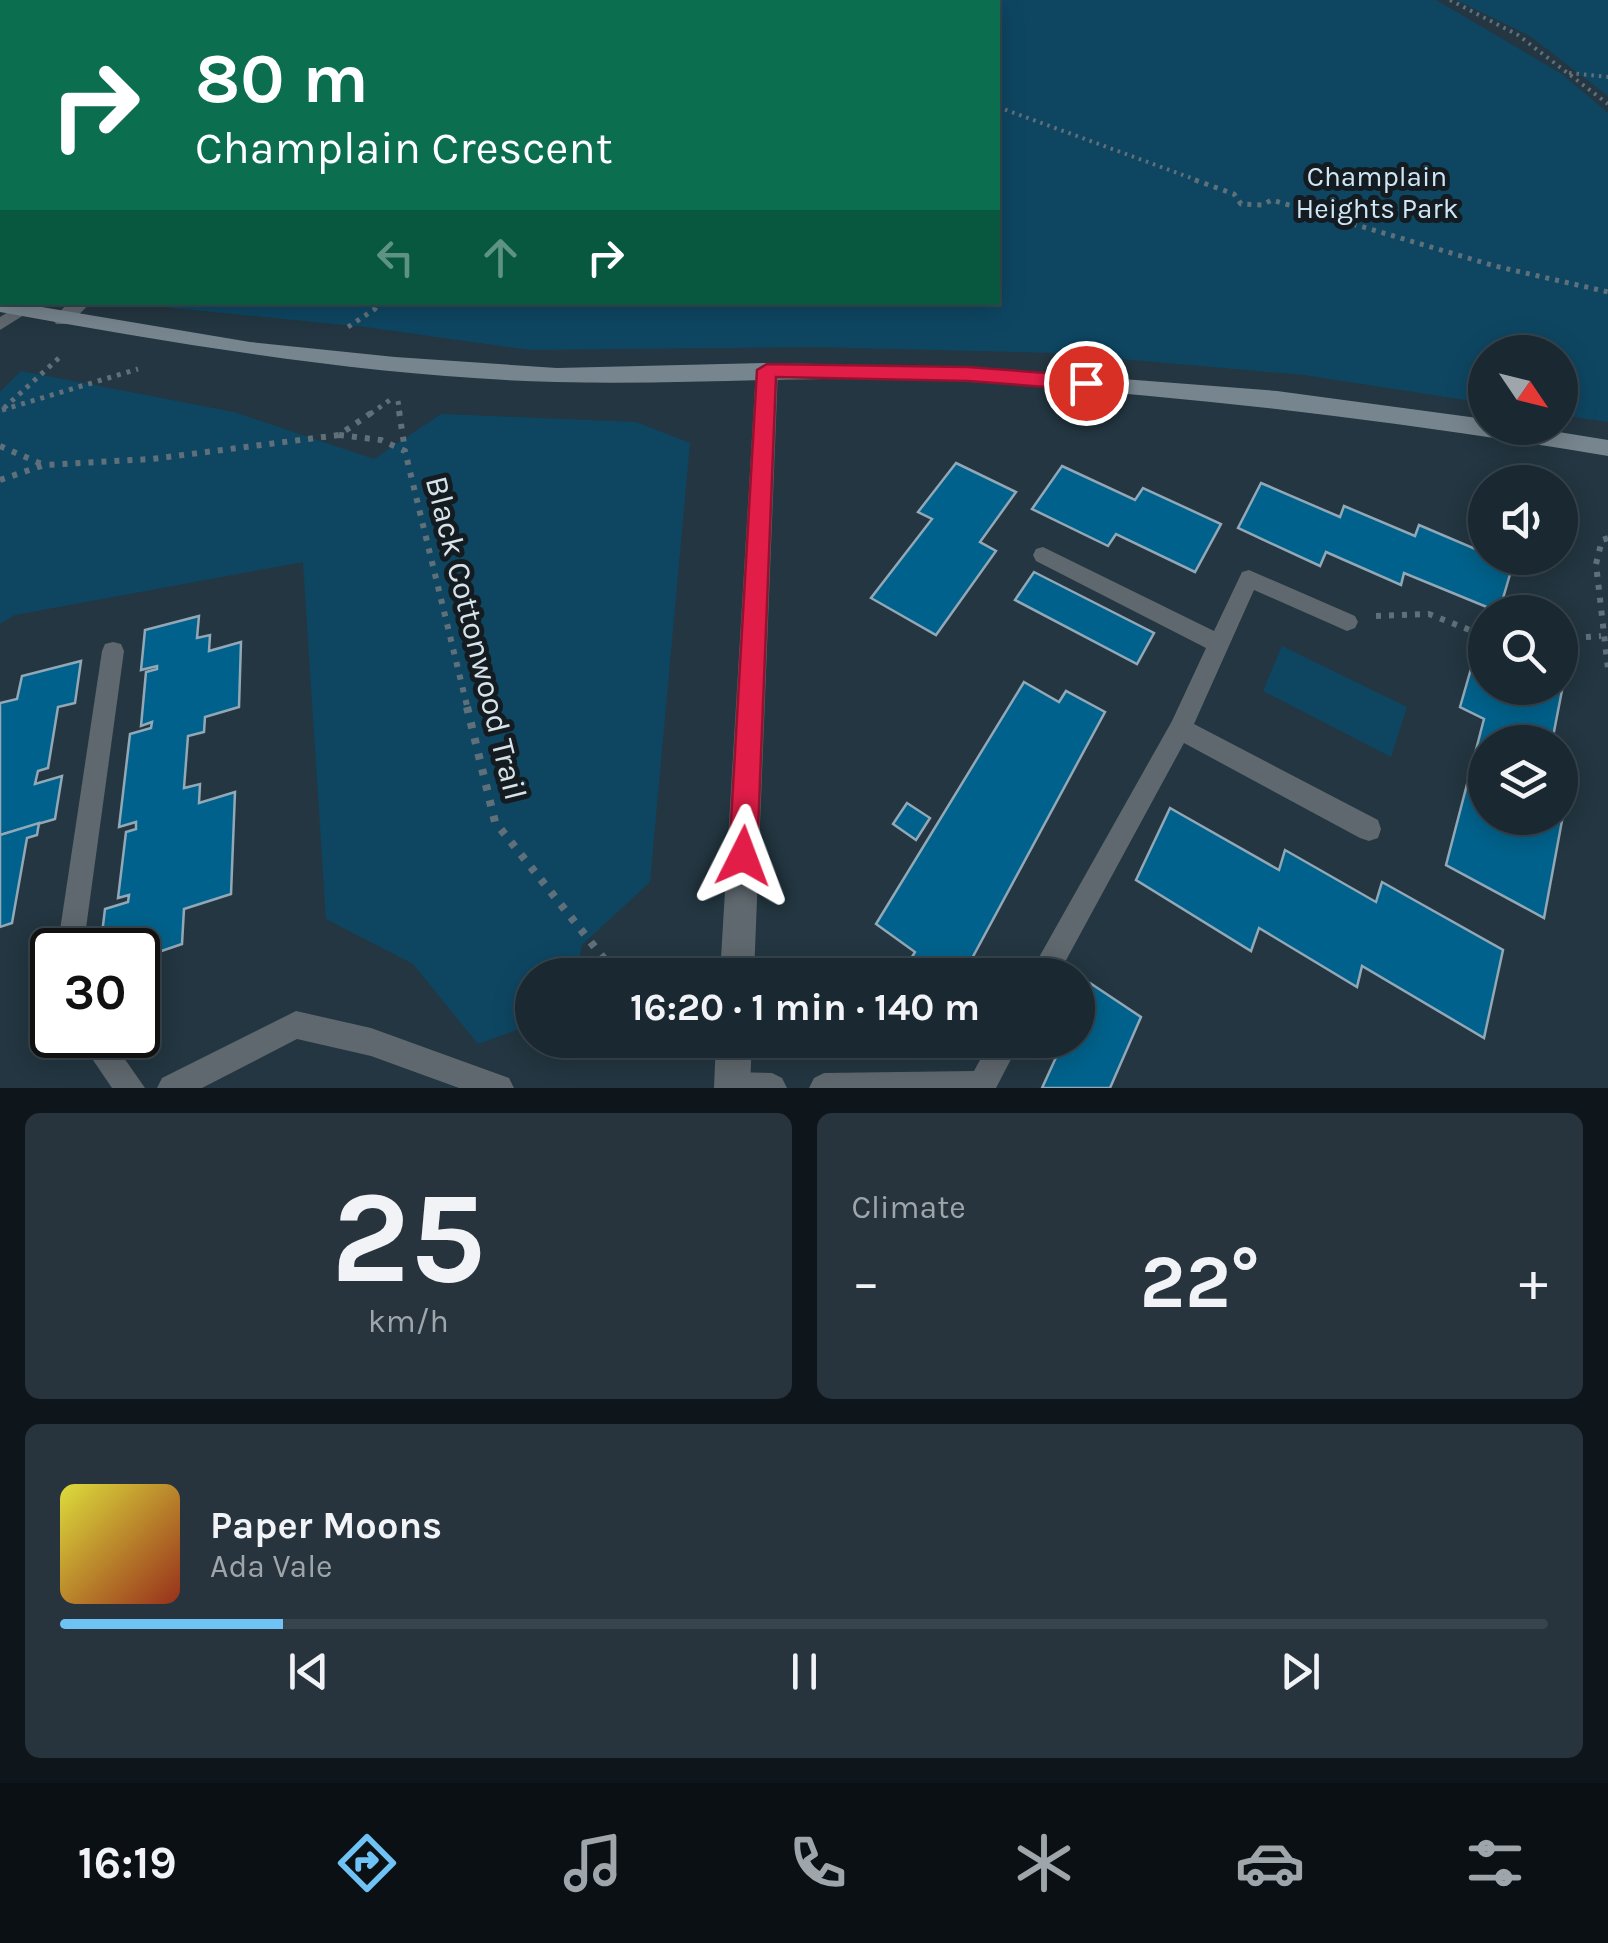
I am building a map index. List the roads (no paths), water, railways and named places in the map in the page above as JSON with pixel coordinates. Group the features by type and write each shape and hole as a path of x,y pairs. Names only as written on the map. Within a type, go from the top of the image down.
{"street":[{"path":"63,319 78,305"},
{"path":"9,308 250,349 395,364 557,375 767,370 968,374 1278,399 1468,425"},
{"path":"738,958 767,370"},
{"path":"1578,443 1608,448"},
{"path":"732,1087 733,1058"}],"lane":[{"path":"0,325 9,308"},
{"path":"1043,555 1218,644"},
{"path":"1053,958 1180,729 1249,578 1348,622"},
{"path":"73,928 113,652"},
{"path":"1180,729 1369,828"},
{"path":"172,1088 296,1025 371,1042 499,1088"},
{"path":"107,1058 130,1088"},
{"path":"824,1088 982,1085 997,1058"},
{"path":"732,1087 772,1088"}],"park label":[{"name":"Champlain Heights Park","path":"1377,192"}]}
